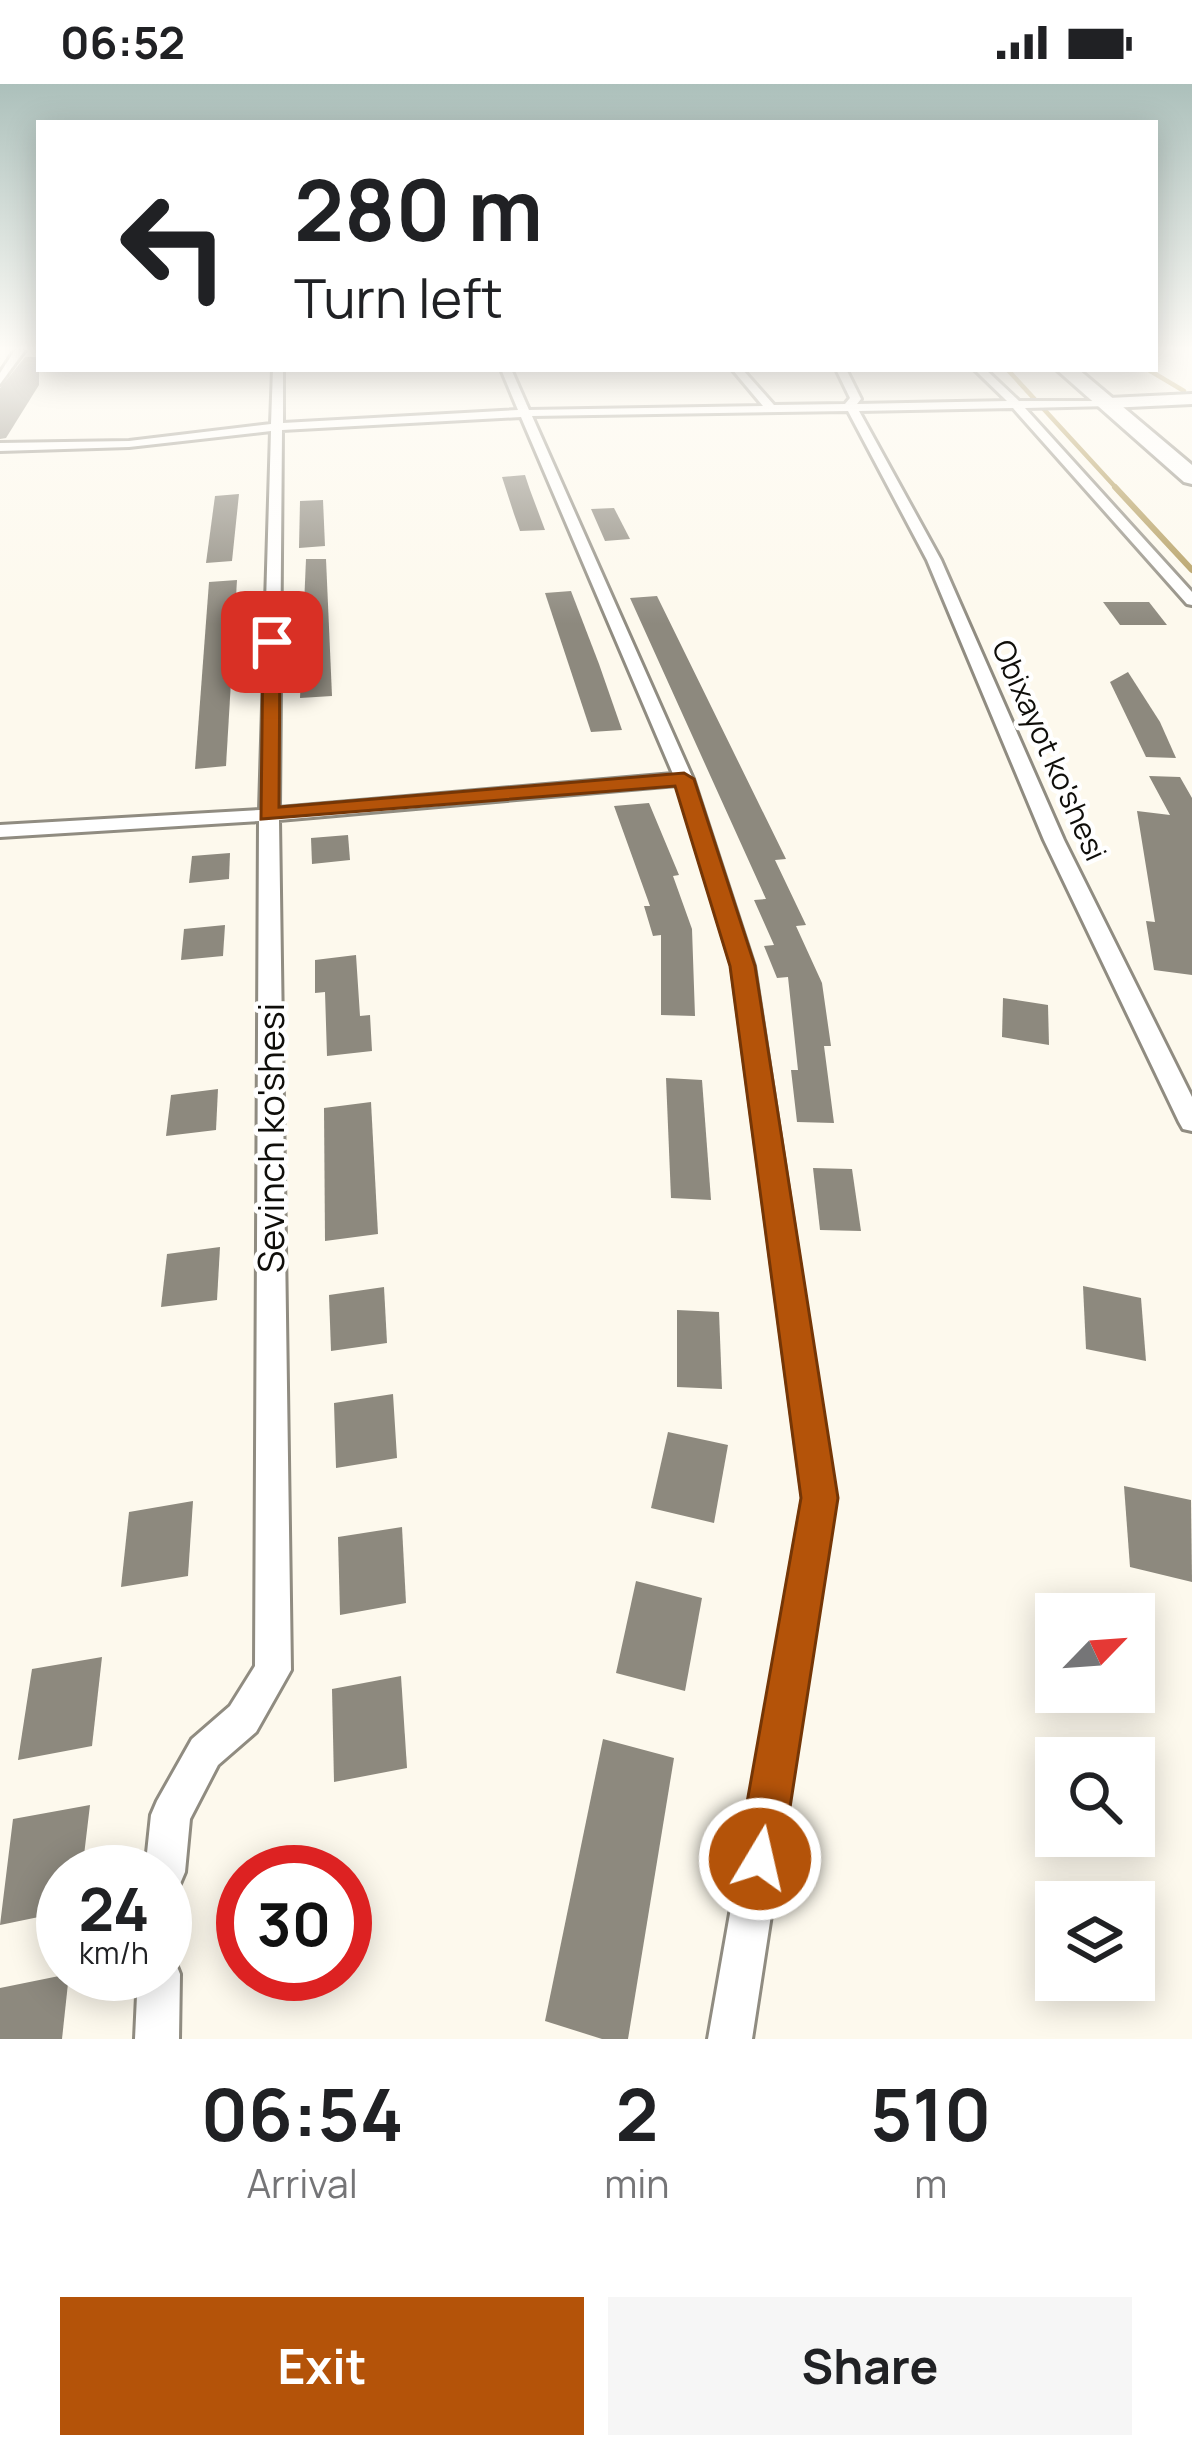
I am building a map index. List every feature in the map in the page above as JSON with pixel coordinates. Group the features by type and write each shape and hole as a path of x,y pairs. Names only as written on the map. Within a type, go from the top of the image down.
{"highway":[{"path":"1151,441 1192,477"}],"street":[{"path":"0,447 153,441"},
{"name":"Sevinch ko'shesi","path":"168,1845 171,1815 205,1752 243,1719 273,1670 268,815 275,441"},
{"path":"537,441 684,779 742,966 819,1498 730,2039"},
{"name":"Obixayot ko'shesi","path":"870,441 934,560 1054,840 1192,1122"},
{"path":"1048,441 1192,601"},
{"path":"0,831 268,815 684,779"},
{"path":"157,2039 158,2001"}],"building":[{"path":"525,475 545,530 520,531 502,477"},
{"path":"239,494 232,561 206,563 215,496"},
{"path":"323,500 325,546 299,548 300,501"},
{"path":"614,508 630,539 605,541 591,509"},
{"path":"306,559 326,559 332,696 300,698"},
{"path":"237,580 226,766 195,769 209,582"},
{"path":"571,591 622,730 591,732 545,593"},
{"path":"657,596 786,859 775,860 806,925 796,926 822,983 834,1123 797,1122 791,1070 798,1070 788,977 777,978 764,946 774,945 754,900 766,899 630,598"},
{"path":"1103,602 1149,602 1167,625 1120,625"},
{"path":"1128,672 1176,758 1146,757 1110,682"},
{"path":"1149,776 1180,777 1192,798 1192,975 1154,970 1146,921 1155,922 1137,811 1170,815"},
{"path":"649,803 679,875 673,876 692,929 695,1016 661,1015 661,935 653,936 644,906 650,906 614,806"},
{"path":"348,835 350,860 312,864 311,838"},
{"path":"230,853 229,879 189,883 192,856"},
{"path":"225,925 223,956 181,960 184,929"},
{"path":"356,955 360,1016 370,1015 372,1051 327,1056 325,992 315,993 315,960"},
{"path":"1003,998 1048,1005 1049,1045 1002,1037"},
{"path":"666,1078 702,1080 711,1200 671,1198"},
{"path":"218,1089 216,1130 166,1136 171,1095"},
{"path":"371,1102 378,1234 325,1241 324,1108"},
{"path":"813,1168 852,1169 861,1231 820,1230"},
{"path":"220,1247 217,1300 161,1307 167,1254"},
{"path":"1083,1286 1141,1298 1146,1361 1086,1349"},
{"path":"384,1287 387,1343 331,1351 329,1295"},
{"path":"677,1310 719,1312 722,1389 677,1387"},
{"path":"393,1394 397,1458 336,1468 334,1403"},
{"path":"668,1432 728,1445 714,1523 651,1508"},
{"path":"1124,1486 1191,1500 1192,1582 1130,1567"},
{"path":"193,1501 188,1576 121,1587 129,1512"},
{"path":"402,1527 406,1603 340,1615 338,1537"},
{"path":"636,1581 702,1598 685,1691 616,1673"},
{"path":"102,1657 92,1746 18,1760 32,1669"},
{"path":"401,1676 407,1768 334,1782 332,1689"},
{"path":"603,1739 674,1758 628,2039 602,2039 545,2021"},
{"path":"90,1805 85,1845 36,1845 36,1918 0,1925 13,1819"},
{"path":"36,1981 36,2001 66,2001 62,2039 0,2039 0,1988"}],"waterway":[{"path":"1073,441 1118,490"},
{"path":"1115,487 1192,570"}],"route":[{"path":"272,642 268,815 684,779 742,966 819,1498 760,1859"}]}
